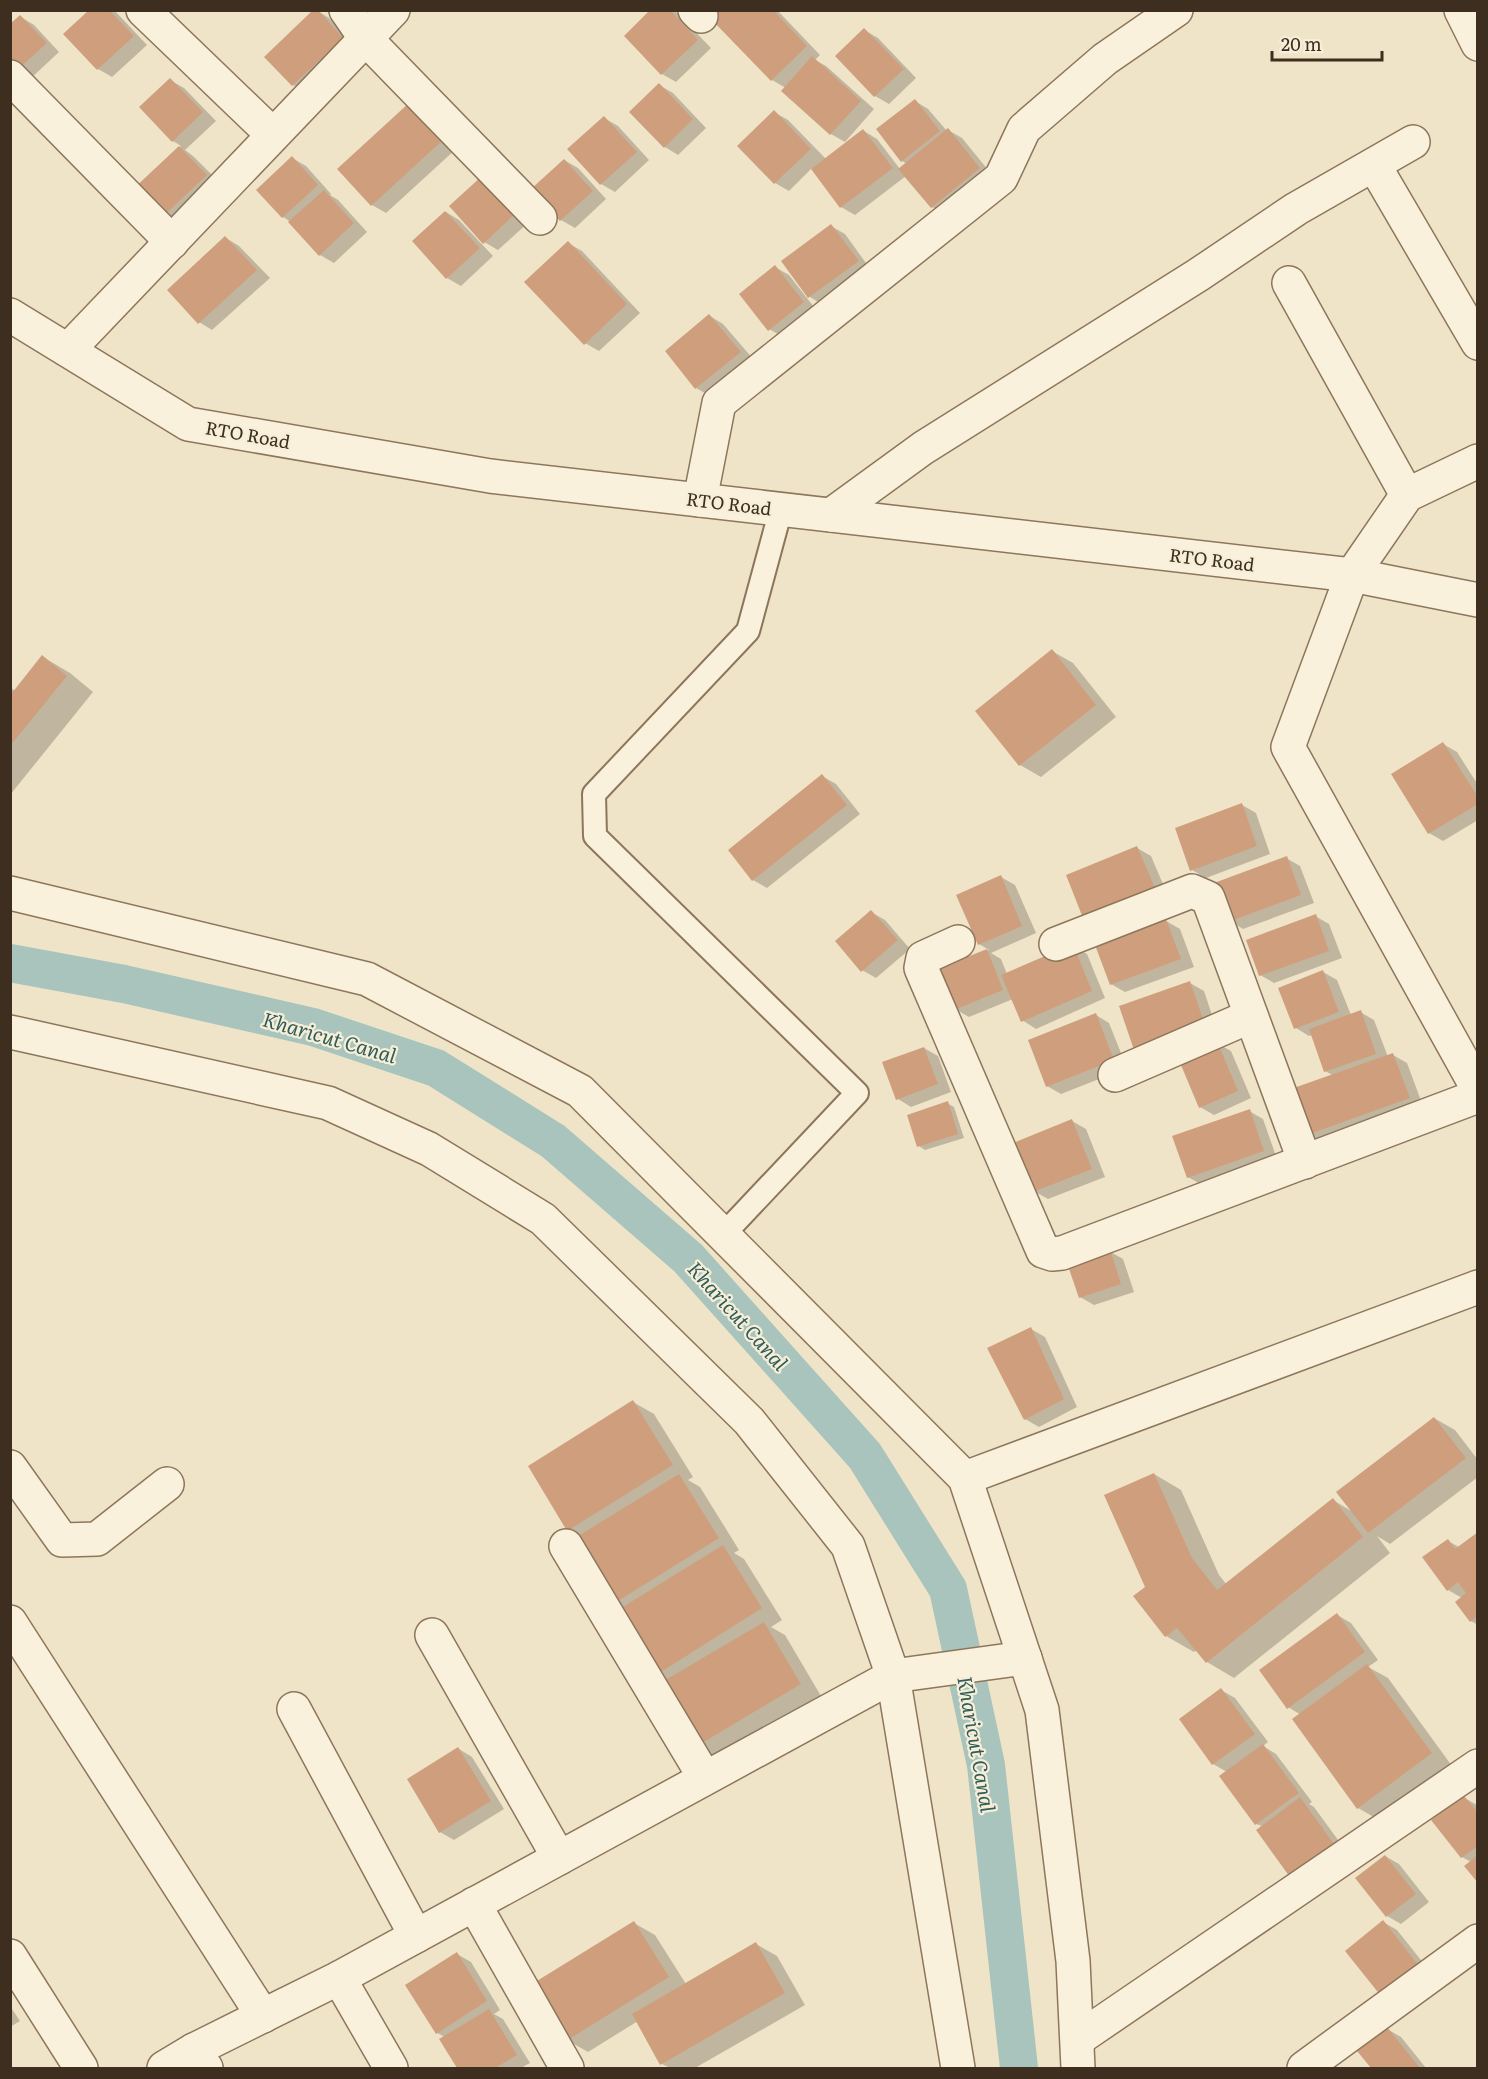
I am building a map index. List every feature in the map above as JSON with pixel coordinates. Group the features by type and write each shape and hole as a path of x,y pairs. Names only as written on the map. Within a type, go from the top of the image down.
{"street":[{"path":"143,10 273,135"},
{"path":"346,10 366,39 540,218"},
{"path":"68,350 393,10"},
{"path":"700,500 719,403 1001,178 1024,129 1106,59 1176,10"},
{"path":"1461,10 1478,44"},
{"path":"10,77 172,242"},
{"path":"831,515 951,430 1198,275 1296,209 1413,142"},
{"path":"1374,165 1478,343"},
{"path":"1288,283 1407,495"},
{"name":"RTO Road","path":"10,315 188,424 490,476 1352,575 1478,600"},
{"path":"1478,461 1407,495 1352,575 1288,747 1478,1089"},
{"path":"1056,944 1192,891 1208,898 1305,1162"},
{"path":"10,893 367,979 580,1091 965,1478 1009,1660 1042,1710 1073,1961 1078,2054"},
{"path":"957,942 923,958 921,968 1043,1251 1052,1254 1062,1253 1478,1096"},
{"path":"1115,1075 1251,1017"},
{"path":"10,1032 328,1104 429,1149 543,1219 749,1421 848,1546 893,1676 958,2068"},
{"path":"965,1478 1478,1287"},
{"path":"10,1467 62,1540 97,1539 167,1484"},
{"path":"566,1545 705,1778"},
{"path":"10,1622 263,2016"},
{"path":"432,1635 559,1858"},
{"path":"164,2068 200,2059 263,2016 339,1978 893,1676 1009,1660"},
{"path":"294,1709 416,1936"},
{"path":"1078,2054 1478,1766"},
{"path":"474,1904 567,2068"},
{"path":"1304,2068 1478,1941"},
{"path":"10,1956 81,2068"},
{"path":"339,1978 391,2068"}],"lane":[{"path":"723,1235 857,1093 595,836 594,794 748,631 781,509"}],"building":[{"path":"89,10 109,10 134,36 97,70 63,34"},
{"path":"313,10 318,10 343,38 292,86 264,57"},
{"path":"650,10 670,10 698,40 661,75 624,36"},
{"path":"714,10 773,10 807,46 771,81 708,16"},
{"path":"20,15 47,43 14,73 10,69 10,24"},
{"path":"864,28 904,69 874,97 835,56"},
{"path":"812,56 861,101 830,135 781,91"},
{"path":"170,78 203,112 172,142 139,107"},
{"path":"659,83 693,119 664,148 629,112"},
{"path":"915,99 940,131 901,162 876,129"},
{"path":"409,103 443,140 371,206 337,169"},
{"path":"774,110 811,149 774,184 737,146"},
{"path":"604,116 637,152 600,185 567,149"},
{"path":"948,128 980,168 931,208 898,169"},
{"path":"863,129 893,168 840,208 811,169"},
{"path":"179,146 207,175 159,220 131,191"},
{"path":"292,156 318,185 282,218 256,190"},
{"path":"564,159 593,191 560,221 531,189"},
{"path":"482,176 516,213 483,244 449,206"},
{"path":"324,190 354,223 319,256 288,222"},
{"path":"445,211 480,248 446,279 412,241"},
{"path":"831,224 859,261 808,298 781,261"},
{"path":"225,236 257,270 198,324 167,290"},
{"path":"568,241 627,304 584,345 524,282"},
{"path":"775,265 804,302 768,331 739,294"},
{"path":"709,314 741,352 695,389 665,351"},
{"path":"1052,649 1096,705 1019,766 975,711"},
{"path":"42,655 67,676 10,746 10,692 12,693"},
{"path":"1443,742 1478,797 1478,804 1428,834 1391,774"},
{"path":"822,774 847,805 752,881 728,850"},
{"path":"1242,803 1257,846 1190,871 1175,828"},
{"path":"1137,846 1155,888 1083,918 1066,875"},
{"path":"1287,856 1301,895 1228,922 1214,883"},
{"path":"1001,875 1022,926 978,945 956,895"},
{"path":"871,910 898,940 861,972 835,941"},
{"path":"1316,914 1329,951 1259,976 1246,940"},
{"path":"1166,919 1181,959 1110,985 1095,945"},
{"path":"1073,944 1092,991 1021,1022 1001,975"},
{"path":"987,949 1003,990 954,1010 937,969"},
{"path":"1323,970 1339,1012 1294,1029 1278,988"},
{"path":"1190,981 1205,1025 1134,1050 1119,1006"},
{"path":"1361,1010 1376,1054 1324,1072 1309,1029"},
{"path":"1096,1013 1114,1060 1046,1087 1028,1040"},
{"path":"1217,1041 1238,1091 1199,1108 1178,1058"},
{"path":"924,1047 938,1084 896,1100 882,1062"},
{"path":"1393,1053 1410,1098 1304,1136 1288,1090"},
{"path":"948,1101 958,1134 917,1147 907,1115"},
{"path":"1250,1109 1264,1151 1187,1178 1172,1136"},
{"path":"1072,1119 1092,1169 1033,1192 1013,1143"},
{"path":"1110,1249 1121,1284 1079,1298 1067,1263"},
{"path":"1031,1327 1064,1399 1024,1420 987,1348"},
{"path":"633,1400 673,1465 567,1531 528,1466"},
{"path":"1434,1417 1466,1458 1368,1533 1336,1492"},
{"path":"1154,1473 1192,1558 1217,1590 1333,1498 1363,1537 1206,1663 1177,1628 1165,1637 1133,1596 1145,1587 1104,1495"},
{"path":"679,1474 719,1538 610,1606 570,1541"},
{"path":"1478,1532 1478,1616 1470,1622 1455,1602 1466,1593 1458,1582 1447,1591 1422,1557 1448,1539 1455,1549"},
{"path":"723,1545 762,1608 653,1677 613,1613"},
{"path":"1337,1613 1365,1652 1287,1709 1259,1670"},
{"path":"764,1622 801,1684 692,1749 655,1686"},
{"path":"1367,1664 1432,1753 1357,1809 1292,1719"},
{"path":"1221,1688 1255,1734 1212,1765 1179,1719"},
{"path":"1263,1744 1299,1793 1255,1825 1219,1776"},
{"path":"458,1747 491,1801 439,1833 407,1779"},
{"path":"1463,1795 1478,1812 1478,1846 1461,1858 1431,1820"},
{"path":"1300,1797 1336,1847 1292,1880 1256,1830"},
{"path":"1385,1855 1416,1894 1386,1917 1355,1878"},
{"path":"1478,1855 1478,1883 1464,1866"},
{"path":"1383,1920 1419,1966 1381,1996 1345,1951"},
{"path":"634,1921 669,1977 566,2041 532,1984"},
{"path":"756,1942 785,1993 660,2065 632,2014"},
{"path":"457,1952 487,2001 436,2034 405,1985"},
{"path":"489,2009 517,2055 495,2068 457,2068 439,2039"},
{"path":"1387,2027 1420,2068 1371,2068 1357,2051"}],"waterway":[{"name":"Kharicut Canal","path":"10,963 124,984 313,1027 436,1068 553,1141 688,1258 865,1456 948,1589 986,1765 1019,2068"}]}
